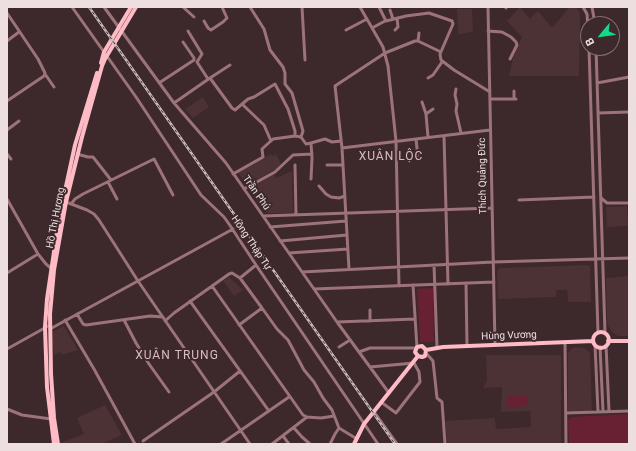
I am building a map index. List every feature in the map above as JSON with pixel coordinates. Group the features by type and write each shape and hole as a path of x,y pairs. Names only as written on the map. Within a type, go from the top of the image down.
{"main road":[{"name":"Hồ Thị Hương","path":"120,30 131,7"},
{"name":"Hồ Thị Hương","path":"54,444 47,387 47,328 52,270 59,218 75,145 105,54 136,7"},
{"name":"Hồ Thị Hương","path":"52,270 77,154 105,54"},
{"name":"Hồ Thị Hương","path":"47,328 54,418 58,444"},
{"path":"607,343 608,338 605,333 598,332 595,334 594,343 600,347 607,343 629,341"},
{"name":"Hùng Vương","path":"426,352 436,348 467,346 565,342 594,343"},
{"path":"422,346 426,352 423,356 418,356 415,352 417,348 422,346"},
{"path":"354,444 364,424 414,363 418,356"}],"street":[{"name":"Hồng Thập Tự","path":"72,7 136,97 201,195 224,217 233,229 378,444"},
{"name":"Trần Phú","path":"104,7 174,103 218,153 336,322 389,393"},
{"path":"184,7 194,17"},
{"path":"204,21 211,30 223,22 226,18 222,7"},
{"path":"250,7 264,29 270,50 283,67 285,73 285,84 292,93 301,121 303,131 301,137"},
{"path":"302,7 305,60"},
{"path":"360,7 385,53 393,99 396,141 399,286"},
{"path":"379,7 385,21"},
{"name":"Thích Quảng Đức","path":"488,7 495,345"},
{"path":"583,7 587,16"},
{"path":"390,10 393,19"},
{"path":"7,12 38,59 45,74 54,87"},
{"path":"372,28 385,21 429,13 452,21 453,24 441,52 440,58 442,62 490,92"},
{"path":"395,30 398,27 397,18"},
{"path":"346,30 367,19"},
{"path":"488,30 502,32 516,42 518,45 510,59"},
{"path":"188,31 202,54 197,62 234,109 274,84 278,86 285,84"},
{"path":"7,41 19,32"},
{"path":"418,41 419,33"},
{"path":"349,270 342,148 335,86 385,53 399,47 418,41 441,52"},
{"path":"159,83 194,60 183,42"},
{"path":"589,56 598,332"},
{"path":"596,56 605,333"},
{"path":"428,78 433,75 442,62"},
{"path":"174,103 230,65"},
{"path":"7,101 45,74"},
{"path":"597,83 629,77"},
{"path":"278,86 288,109 296,136"},
{"path":"456,89 456,111 460,133"},
{"path":"490,99 515,99 514,91"},
{"path":"422,102 426,114 428,137"},
{"path":"242,104 264,125 271,141"},
{"path":"426,114 433,109"},
{"path":"598,113 629,112"},
{"path":"7,130 19,121"},
{"path":"342,148 490,130"},
{"path":"233,174 263,157 264,155 262,149 274,138 296,136 301,137 306,144 311,144 325,139 332,142 341,141"},
{"path":"444,136 448,284"},
{"path":"416,139 418,158"},
{"path":"311,144 311,179"},
{"path":"7,154 11,159"},
{"path":"77,154 86,157 94,157 109,181 117,199"},
{"path":"244,189 275,172 293,155 312,154"},
{"path":"71,204 77,198 154,159 173,195"},
{"path":"295,165 296,215"},
{"path":"327,165 343,165"},
{"path":"319,186 331,197 339,198 344,196"},
{"path":"519,200 594,197"},
{"path":"601,198 607,203 629,204"},
{"path":"7,200 38,254 52,270"},
{"path":"66,202 87,210 96,216 165,321 250,444"},
{"path":"263,216 492,208"},
{"path":"270,227 346,221"},
{"path":"7,349 77,314 233,229"},
{"path":"280,241 347,235"},
{"path":"288,253 348,249"},
{"path":"7,273 38,254"},
{"path":"302,272 493,262 629,258"},
{"path":"240,278 256,265"},
{"path":"434,265 436,348"},
{"path":"165,321 174,312 230,273 240,278 277,329 288,340 304,370 314,382 324,400 332,410 340,428 356,439"},
{"path":"314,289 494,282"},
{"path":"466,283 467,346"},
{"path":"359,352 368,349 417,348 413,285"},
{"path":"212,286 302,415 307,417 323,418 334,416"},
{"path":"190,301 269,411"},
{"path":"239,325 262,308"},
{"path":"370,310 370,321"},
{"path":"77,314 83,324 86,325 150,316 163,317"},
{"path":"336,322 415,319"},
{"path":"65,320 94,369 134,444"},
{"path":"124,320 145,359 169,392"},
{"path":"339,347 350,340"},
{"path":"565,342 566,444"},
{"path":"594,343 598,412"},
{"path":"607,343 609,411"},
{"path":"600,347 603,411"},
{"path":"426,352 433,361 437,398 442,402 445,444"},
{"path":"370,367 414,363 419,372 420,382 397,412 395,413 381,402"},
{"path":"143,440 214,392 240,371"},
{"path":"221,444 289,397"},
{"path":"7,409 27,416 51,419"},
{"path":"566,413 629,411"},
{"path":"374,412 397,444"},
{"path":"272,444 307,417"},
{"path":"294,428 310,444"},
{"path":"330,444 340,428"},
{"path":"283,436 289,444"}],"shaded area":[{"path":"520,7 530,19 538,11 552,28 570,7 577,8 580,14 579,76 509,76 513,58 522,37 507,21"},
{"path":"457,9 472,9 473,32 458,34"},
{"path":"203,97 209,107 193,118 185,109"},
{"path":"271,154 273,156 276,154 281,164 278,168 247,185 237,171"},
{"path":"292,171 293,213 268,213 264,210 248,188 274,174 276,178"},
{"path":"627,206 628,226 607,227 606,207"},
{"path":"588,265 590,267 591,302 568,302 567,290 556,290 556,297 498,299 497,271 499,268"},
{"path":"629,276 629,336 618,336 612,332 607,323 606,278"},
{"path":"229,277 243,290 234,296 223,281"},
{"path":"433,288 434,342 420,342 417,289"},
{"path":"64,326 78,350 62,355 60,352 54,355 52,332"},
{"path":"574,347 584,348 590,352 592,410 589,412 570,413 568,410 568,353"},
{"path":"486,355 561,355 561,444 447,444 445,421 494,418 496,429 531,427 530,411 501,412 502,387 483,388 487,380"},
{"path":"528,395 528,406 508,407 508,396"},
{"path":"105,405 122,435 102,444 63,444 63,442 84,434 77,418"},
{"path":"629,414 629,444 569,444 568,420 571,417"}],"railway":[{"path":"89,7 395,444"}],"district":[{"name":"XUÂN LỘC","path":"391,157"},
{"name":"XUÂN TRUNG","path":"177,356"}]}
